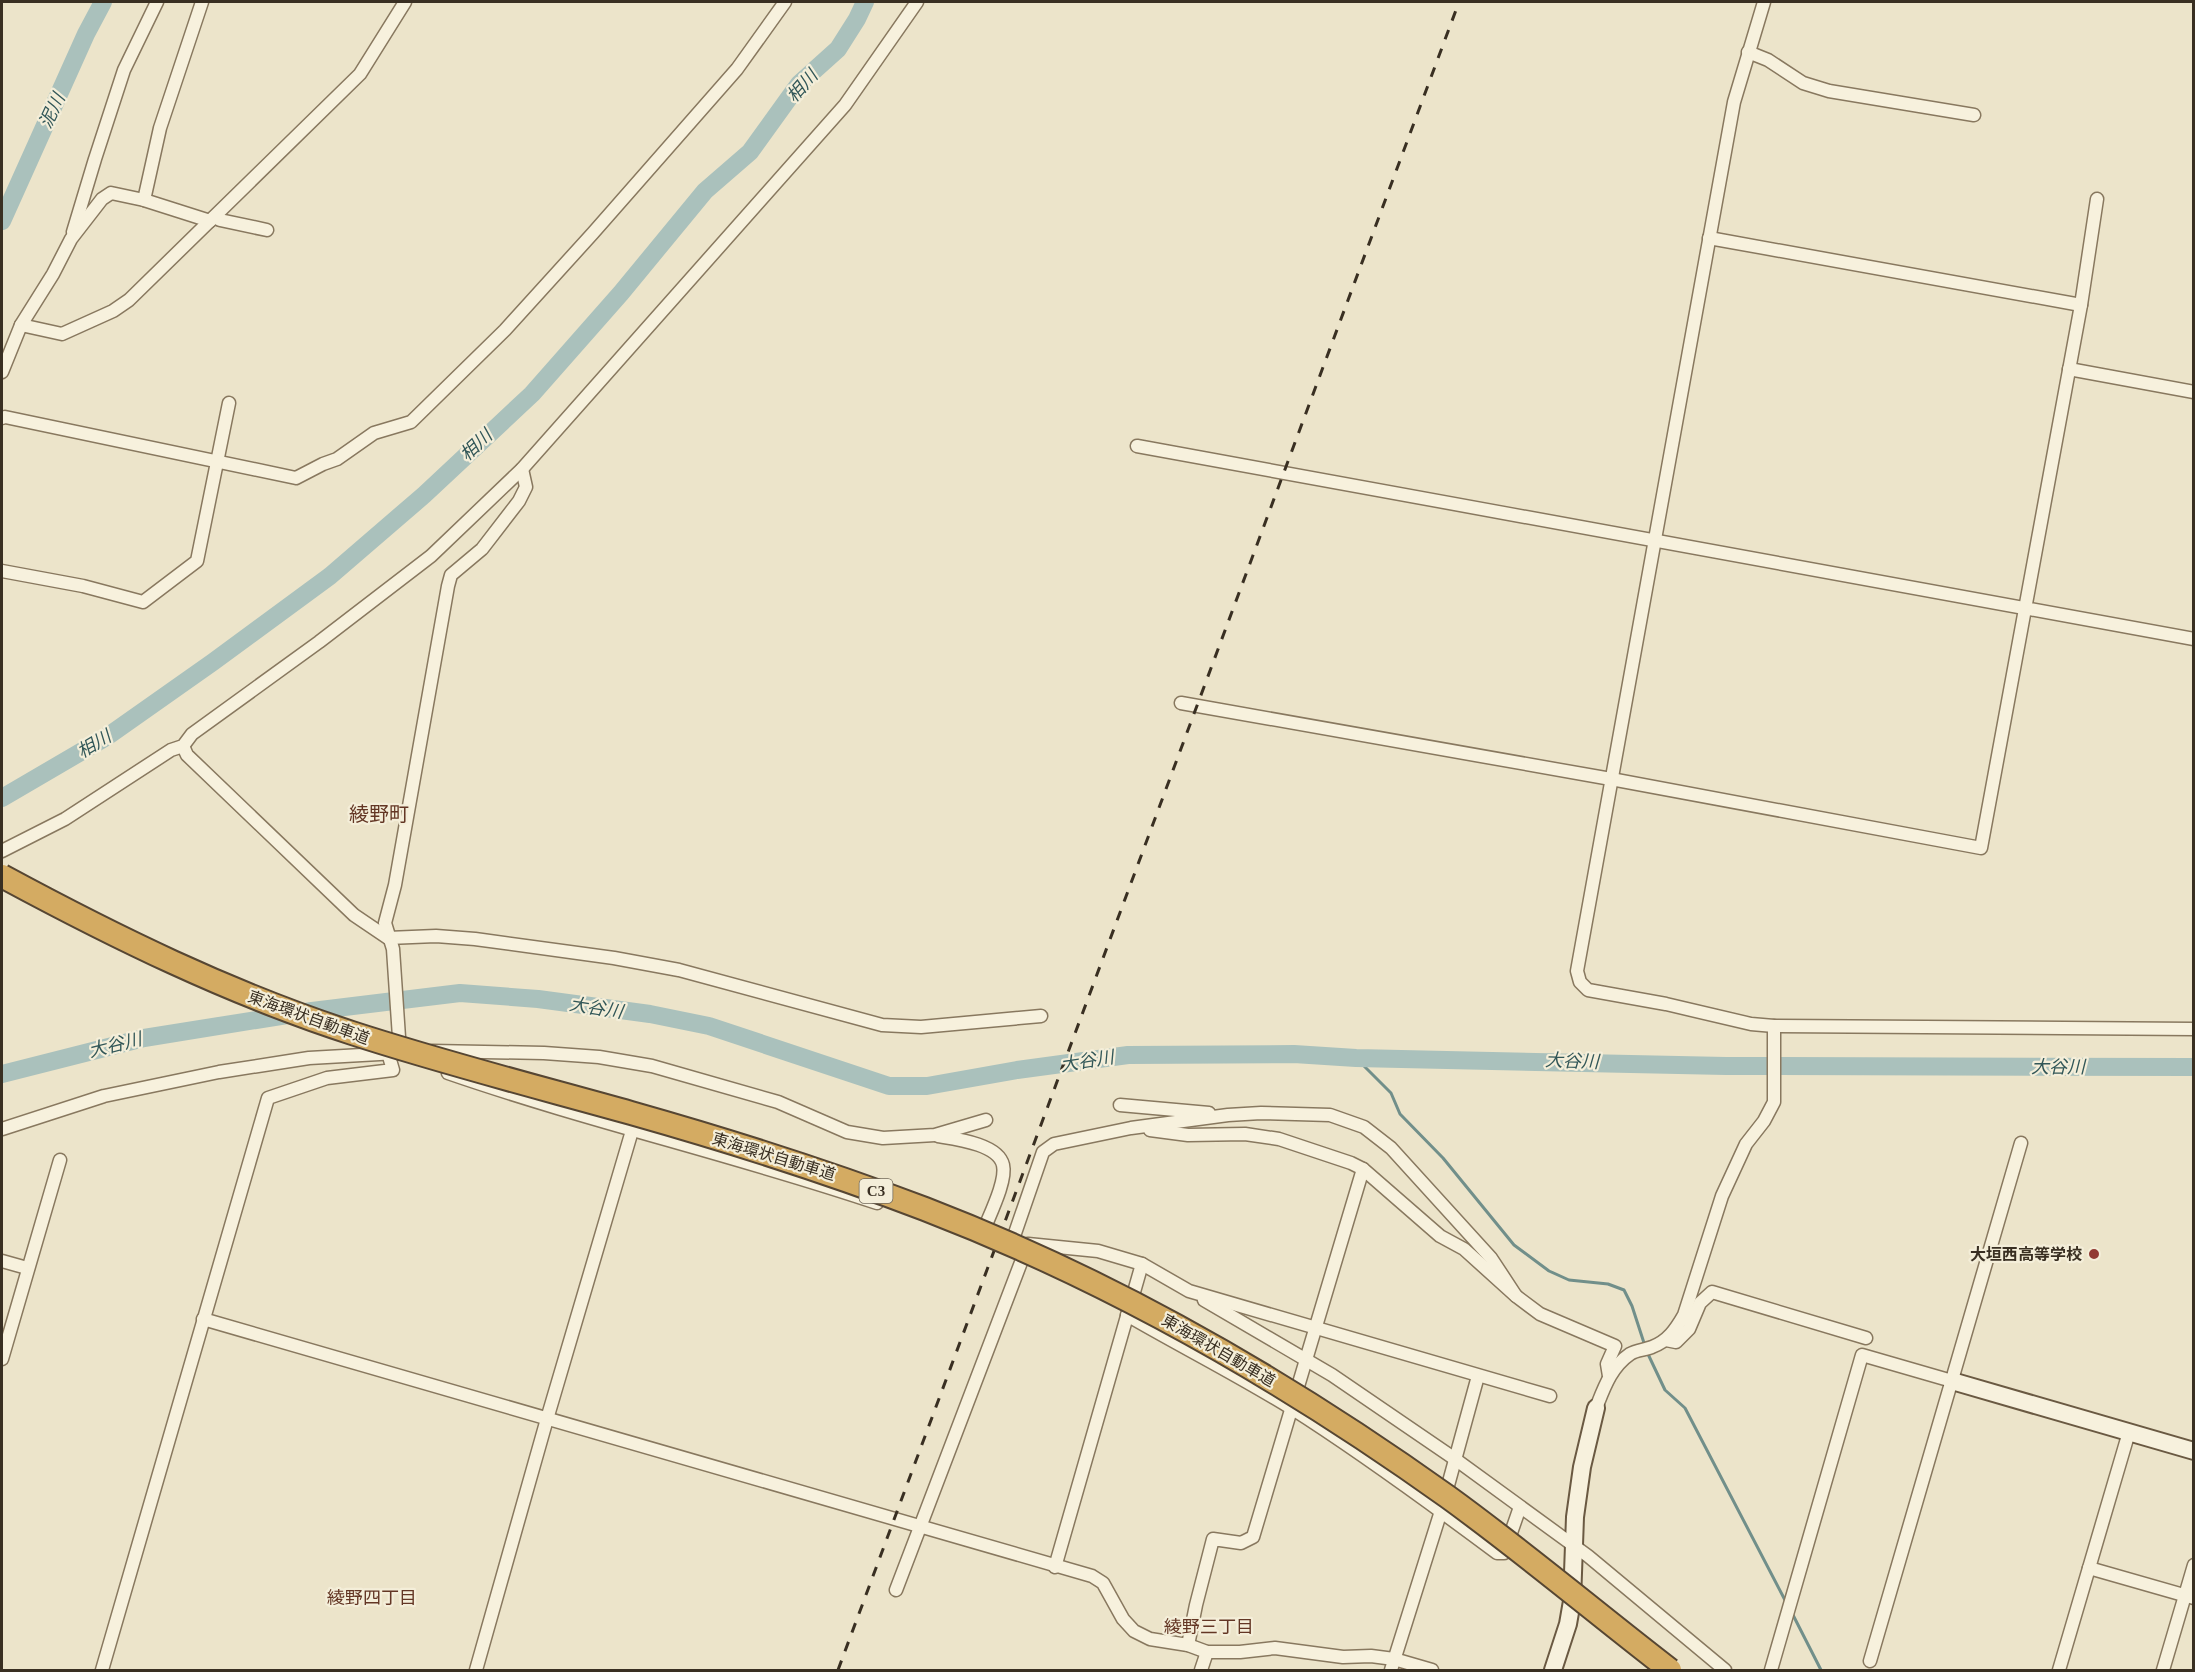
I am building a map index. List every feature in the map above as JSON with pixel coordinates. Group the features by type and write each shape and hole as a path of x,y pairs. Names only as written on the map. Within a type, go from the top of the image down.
{"highway":[{"name":"東海環状自動車道","path":"2,876 110,934 180,967 257,999 348,1032 435,1059 652,1119 842,1178 930,1210 1101,1286 1247,1365 1381,1450 1452,1500 1670,1671"}],"street":[{"path":"71,239 94,159 124,70 157,2"},
{"path":"144,200 160,128 202,2"},
{"path":"21,325 62,334 113,311 129,300 360,74 405,2"},
{"path":"2,418 296,478 337,459 374,434 411,422 505,330 593,233 737,69 785,2"},
{"path":"2,851 65,819 171,750 183,746 192,734 320,642 431,556 522,469 845,105 917,2"},
{"path":"1764,2 1734,102 1576,970 1580,982 1588,990 1666,1004 1751,1024 1773,1032 2193,1029"},
{"path":"1748,52 1768,60 1803,83 1829,91 1974,115"},
{"path":"2,372 21,325 53,274 71,239 102,199 111,193 212,219 267,230"},
{"path":"1180,703 1611,779 1981,848 2081,305 2097,199"},
{"path":"1709,238 2081,305"},
{"path":"2069,369 2193,392"},
{"path":"2,572 83,586 143,602 197,561 229,403"},
{"path":"1137,446 2193,639"},
{"path":"102,1671 268,1098 327,1078 393,1070 398,1050 390,943 385,923 395,885 448,586 451,575 482,549 519,501 526,487 522,469"},
{"path":"183,746 187,755 354,915 390,943 436,936 475,939 614,958 679,970 882,1025 921,1027 1041,1016"},
{"path":"1554,1671 1569,1624 1575,1517 1582,1467 1596,1408 1609,1376 1632,1353 1654,1347 1666,1340 1677,1328 1684,1315 1722,1196 1746,1144 1764,1121 1774,1102 1773,1032"},
{"path":"398,1050 414,1062 459,1077 546,1105 805,1178 957,1230 983,1232 1028,1244 1098,1251 1142,1264 1305,1359 1455,1459 1588,1556 1725,1671"},
{"path":"2,1129 104,1096 219,1072 309,1058 398,1050 544,1053 599,1057 652,1066 778,1102 847,1132 883,1137 935,1135 986,1120"},
{"path":"1120,1105 1228,1115"},
{"path":"476,1671 547,1419 639,1108"},
{"path":"1013,1239 1043,1152 1054,1144 1131,1128 1228,1115 1261,1113 1330,1115 1364,1127 1391,1148 1491,1258 1516,1296"},
{"path":"1131,1128 1188,1135 1245,1134 1279,1139 1363,1169 1440,1236 1464,1249 1516,1296 1540,1314 1615,1346 1607,1364 1609,1376"},
{"path":"935,1135 982,1146 996,1154 1003,1165 1001,1183 983,1232"},
{"path":"1870,1661 2021,1143"},
{"path":"2,1359 60,1160"},
{"path":"1188,1645 1213,1539 1241,1543 1253,1537 1363,1169"},
{"path":"896,1590 1028,1244"},
{"path":"2,1261 27,1268"},
{"path":"1055,1567 1142,1264"},
{"path":"1189,1291 1550,1396"},
{"path":"1666,1340 1676,1342 1689,1329 1700,1303 1712,1293 1866,1338"},
{"path":"1127,1315 1291,1408 1441,1511 1497,1553 1504,1553 1520,1507"},
{"path":"203,1319 1092,1576 1103,1583 1123,1619 1134,1631 1150,1639 1188,1645 1207,1652 1240,1652 1275,1648 1342,1657 1371,1656 1393,1665 1432,1671"},
{"path":"1771,1671 1862,1355 2193,1451"},
{"path":"1393,1665 1441,1511 1478,1376"},
{"path":"2059,1671 2129,1432"},
{"path":"2163,1671 2189,1597 2193,1564"},
{"path":"2089,1568 2189,1597"},
{"path":"1201,1671 1207,1652"}],"waterway":[{"name":"泥川","path":"2,221 86,34 103,2"},
{"name":"相川","path":"2,798 108,736 213,662 330,576 424,495 532,394 621,293 705,191 750,152 799,84 838,49 865,2"},
{"name":"大谷川","path":"2,1074 144,1038 312,1011 460,993 538,999 650,1014 709,1026 889,1086 927,1086 1017,1070 1128,1055 1294,1054 1356,1058 1726,1066 2194,1067"},
{"path":"1356,1058 1391,1093 1400,1114 1443,1158 1514,1245 1549,1271 1569,1280 1608,1284 1624,1290 1632,1306 1645,1346"},
{"path":"1647,1352 1665,1390 1685,1408 1786,1602"},
{"path":"1792,1613 1821,1670"}],"railway":[{"path":"838,1670 1459,2"}],"place":[{"name":"大垣西高等学校","path":"2094,1254"}],"district":[{"name":"綾野町","path":"379,814"},
{"name":"綾野四丁目","path":"372,1598"},
{"name":"綾野三丁目","path":"1209,1627"}]}
